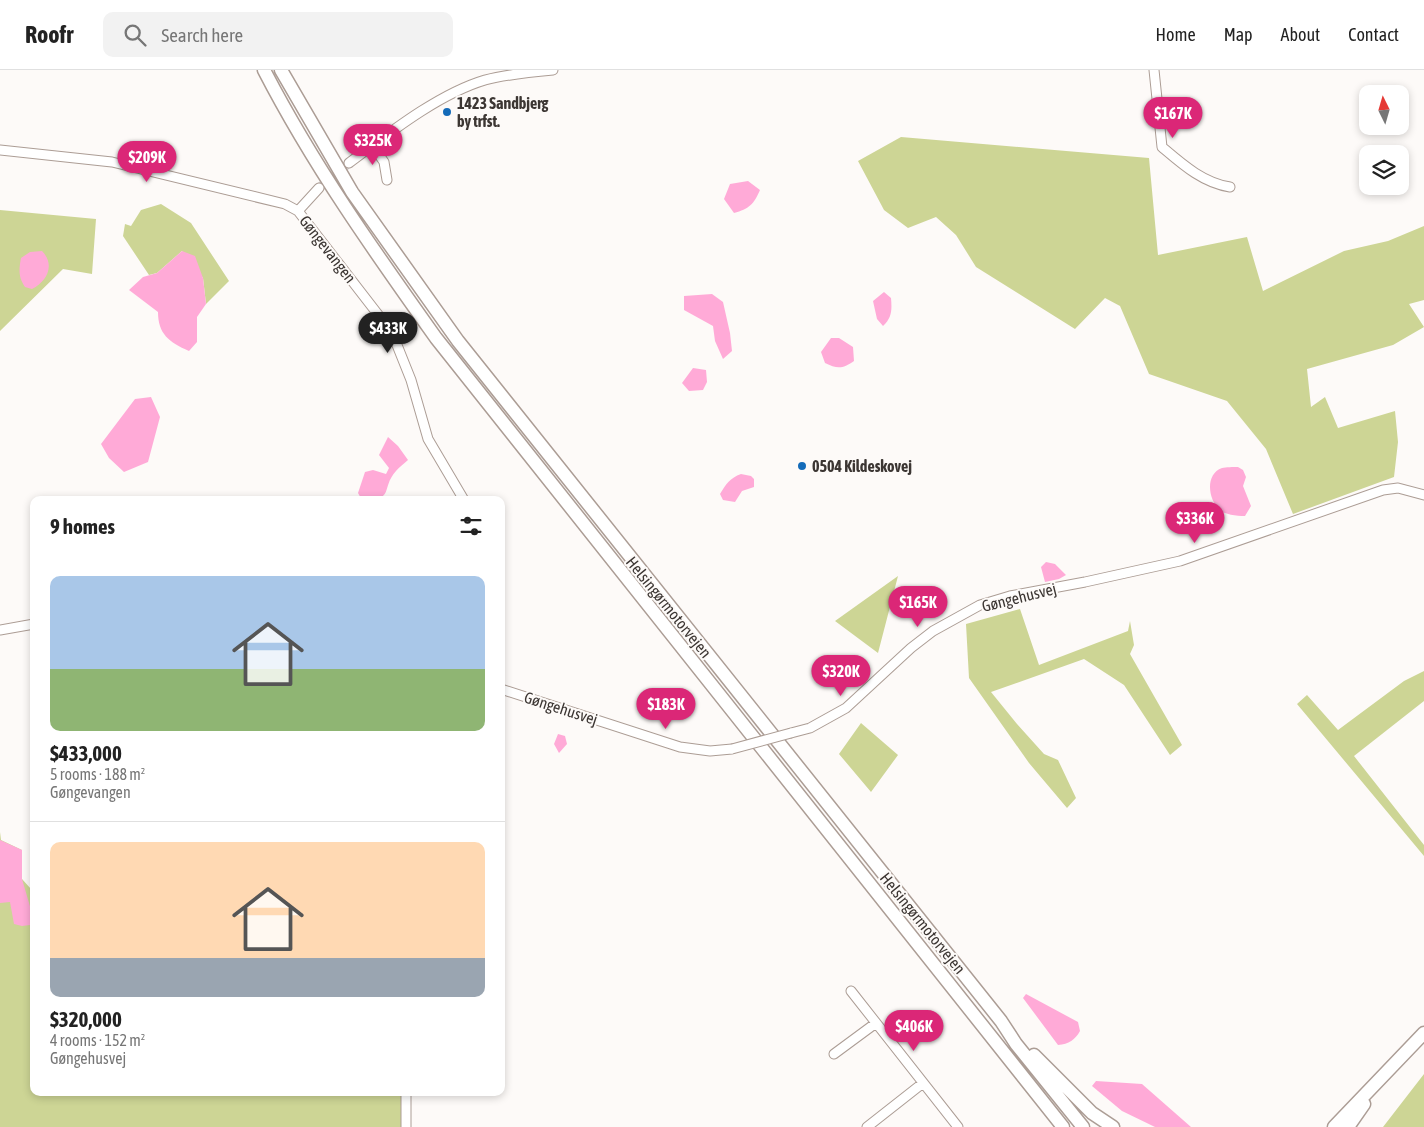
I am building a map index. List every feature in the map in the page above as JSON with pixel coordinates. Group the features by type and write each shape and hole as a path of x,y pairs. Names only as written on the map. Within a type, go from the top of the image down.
{"highway":[{"name":"Helsingørmotorvejen","path":"264,70 284,108 341,203 436,338 1063,1127"},
{"name":"Helsingørmotorvejen","path":"281,70 352,192 442,319 564,476 1001,1021 1016,1044 1083,1127"},
{"path":"1001,1021 1092,1113 1114,1127"},
{"path":"1334,1127 1424,1034"},
{"path":"1343,1127 1424,1034"},
{"path":"1326,1127 1384,1075"},
{"path":"1348,1127 1364,1104"}],"street":[{"path":"349,163 408,120 465,88 510,74 553,70"},
{"path":"1154,70 1162,147 1187,168 1217,185 1230,187"},
{"path":"373,146 384,162 387,180"},
{"path":"0,150 112,162 285,204 298,211 319,188"},
{"name":"Gøngevangen","path":"298,211 380,317 395,340 411,380 428,439 462,496"},
{"name":"Gøngehusvej","path":"505,690 680,747 710,751 732,749 810,728 846,708 933,630 961,614 994,600 1180,560 1383,490 1398,488 1424,495"},
{"path":"0,630 30,625"},
{"path":"851,991 958,1127"},
{"path":"834,1054 876,1023"},
{"path":"867,1127 923,1083"},
{"path":"406,1096 406,1127"}],"green space":[{"path":"901,137 1149,158 1158,255 1247,237 1263,291 1344,251 1388,241 1424,226 1424,300 1409,304 1424,327 1393,345 1307,369 1311,407 1325,397 1338,428 1395,411 1398,442 1394,477 1293,514 1266,449 1227,401 1149,374 1120,306 1105,298 1075,329 976,267 956,235 936,217 908,228 884,210 858,161"},
{"path":"161,204 191,223 229,281 206,304 203,278 182,251 157,273 149,275 123,236 125,224 131,226 141,210"},
{"path":"0,210 96,219 92,274 63,269 0,331"},
{"path":"898,576 878,653 835,621"},
{"path":"1020,609 1039,665 1128,631 1130,621 1134,645 1130,654 1182,745 1170,755 1124,685 1084,659 991,692 1044,754 1058,760 1076,798 1067,808 1029,763 969,678 966,624"},
{"path":"1424,671 1424,701 1354,756 1424,845 1424,856 1297,704 1307,695 1338,730 1404,681"},
{"path":"861,723 898,755 871,792 839,754"},
{"path":"0,832 1,840 22,850 22,879 30,888 30,1096 403,1096 403,1127 0,1127"},
{"path":"1424,1074 1424,1127 1383,1127"}],"shaded area":[{"path":"748,181 760,190 756,199 750,205 744,210 734,213 724,199 730,184"},
{"path":"42,251 46,256 49,267 46,277 38,286 32,289 25,287 20,273 21,258 30,252"},
{"path":"182,251 195,256 203,278 206,304 197,317 197,342 189,351 170,341 160,326 158,312 129,290 143,277 157,273"},
{"path":"884,292 891,298 891,313 883,326 877,319 873,301"},
{"path":"712,294 723,302 730,333 732,351 723,359 715,341 713,326 684,310 684,296"},
{"path":"831,338 839,338 853,347 854,361 847,366 840,367 825,363 821,352"},
{"path":"693,368 706,370 707,382 703,390 689,391 682,383"},
{"path":"151,397 160,417 148,462 124,472 109,458 101,444 135,399"},
{"path":"388,437 398,446 408,460 391,477 383,496 360,496 358,493 365,472 373,470 386,474 389,468 379,455"},
{"path":"1238,467 1243,470 1246,477 1243,486 1251,506 1245,516 1231,515 1221,511 1212,499 1210,487 1213,476 1217,471 1222,468"},
{"path":"741,474 751,476 754,479 754,487 742,491 735,502 723,500 720,494 724,487 731,479"},
{"path":"1046,562 1055,564 1066,575 1059,579 1045,582 1041,567"},
{"path":"558,734 565,736 567,744 559,753 554,744"},
{"path":"0,840 22,850 22,879 30,906 30,925 14,924 10,902 0,903"},
{"path":"1026,994 1078,1022 1080,1031 1076,1037 1068,1043 1058,1045 1023,998"},
{"path":"1096,1081 1142,1084 1191,1127 1155,1127 1122,1111 1092,1086"}],"tunnel":[{"path":"319,188 349,163"}],"place":[{"name":"1423 Sandbjerg by trfst.","path":"447,112"},
{"name":"0504 Kildeskovej","path":"802,466"}]}
